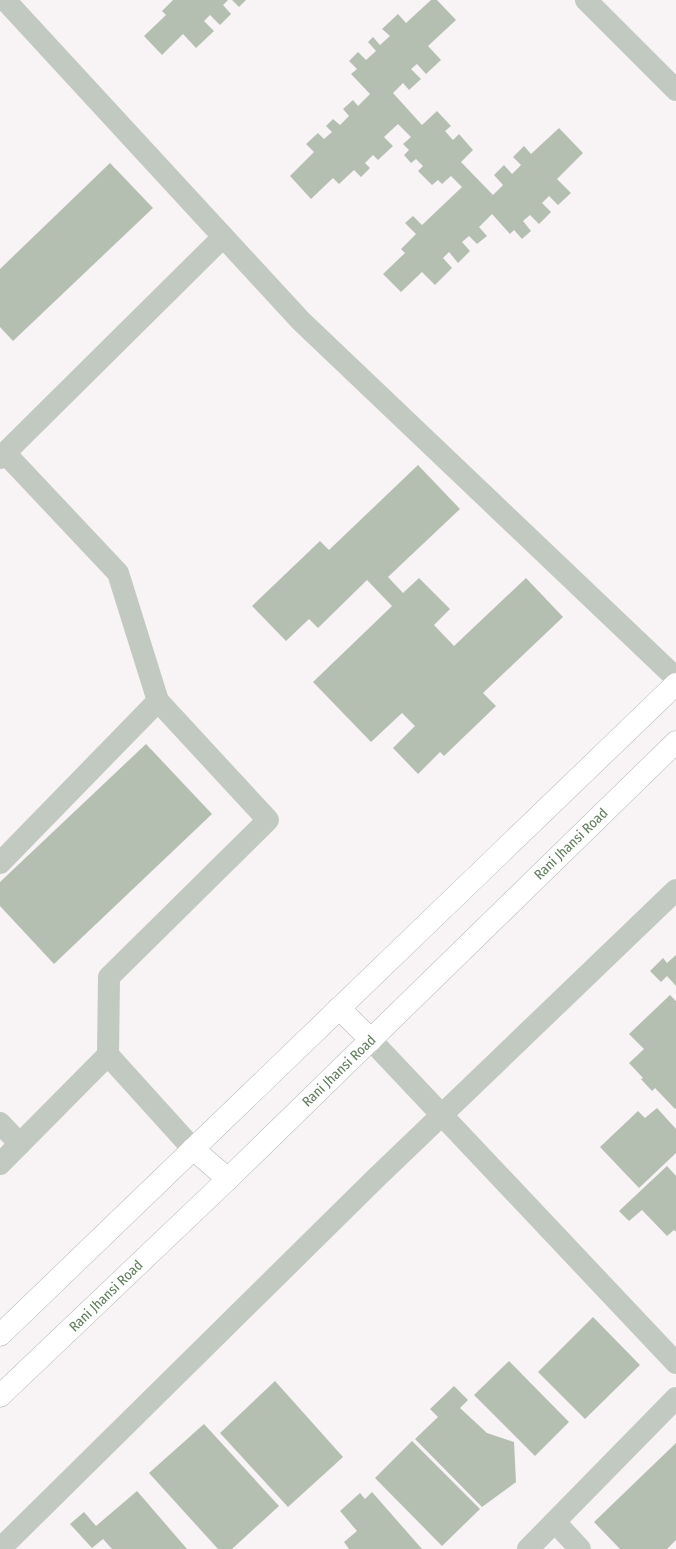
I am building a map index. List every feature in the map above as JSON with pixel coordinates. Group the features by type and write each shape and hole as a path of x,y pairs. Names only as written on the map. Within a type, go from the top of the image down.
{"highway":[{"path":"0,1335 676,684"},
{"name":"Rani Jhansi Road","path":"0,1396 228,1179 676,742"},
{"path":"339,1008 371,1040"},
{"path":"193,1149 228,1179"}],"street":[{"path":"5,0 301,321 676,678"},
{"path":"586,0 676,90"},
{"path":"193,1149 108,1055 109,977 268,820 158,701 118,573 3,456 223,237"},
{"path":"0,864 158,701"},
{"path":"0,1549 441,1114 676,890"},
{"path":"371,1040 676,1363"},
{"path":"0,1164 108,1055"},
{"path":"0,1123 20,1144"},
{"path":"528,1549 676,1398"},
{"path":"555,1522 580,1549"}],"building":[{"path":"173,0 228,0 223,5 231,14 220,25 210,15 204,21 214,31 196,48 183,34 162,55 144,36 166,15 162,11"},
{"path":"232,0 246,0 239,7"},
{"path":"431,0 437,0 456,20 428,46 441,60 426,74 417,64 411,69 421,79 409,90 403,83 393,93 422,125 437,111 451,126 445,131 453,140 459,134 473,150 461,162 493,195 503,185 494,175 504,165 512,174 521,165 513,157 524,146 531,154 559,128 583,153 557,179 571,193 558,205 549,196 542,203 551,212 539,224 530,215 523,221 531,231 522,239 514,230 510,234 492,214 479,227 487,236 477,244 469,236 462,242 470,251 458,263 449,252 443,258 452,268 435,285 422,272 401,292 383,274 405,253 401,249 416,234 405,223 413,216 422,225 462,187 451,176 442,184 438,180 432,185 418,171 423,166 416,159 411,163 404,155 409,150 403,144 411,137 398,124 384,137 393,146 378,160 373,155 365,163 370,168 361,177 354,170 339,184 333,178 311,199 290,176 314,152 306,144 318,133 324,139 332,132 326,126 333,119 340,125 349,116 343,109 353,100 358,106 370,94 351,74 357,69 349,61 358,52 366,60 376,51 368,42 373,37 380,45 390,36 382,29 398,14 406,23"},
{"path":"110,163 153,208 13,341 0,327 0,269"},
{"path":"418,465 460,509 388,577 403,593 419,578 450,609 434,625 454,646 526,578 563,617 483,693 496,706 444,756 440,752 418,774 393,748 415,726 402,713 371,742 313,682 392,606 367,580 318,628 309,619 286,641 252,606 320,541 329,550"},
{"path":"146,744 212,814 54,964 0,906 0,882"},
{"path":"676,955 676,986 667,976 661,982 650,971 663,958 667,963"},
{"path":"670,995 676,1001 675,1109 655,1088 652,1091 641,1079 643,1078 629,1063 644,1049 629,1034"},
{"path":"657,1108 676,1129 676,1153 639,1188 600,1147 638,1111 645,1118"},
{"path":"667,1166 676,1176 676,1232 674,1230 667,1236 642,1210 629,1221 619,1211"},
{"path":"593,1317 640,1365 585,1419 538,1372"},
{"path":"509,1361 569,1422 535,1456 474,1395"},
{"path":"275,1381 343,1457 288,1507 220,1433"},
{"path":"454,1386 468,1400 460,1408 487,1433 514,1442 516,1482 482,1507 415,1439 438,1417 430,1409"},
{"path":"204,1424 279,1506 232,1549 218,1549 149,1473"},
{"path":"412,1441 480,1509 442,1546 375,1478"},
{"path":"676,1443 676,1540 667,1549 620,1549 594,1522"},
{"path":"137,1491 187,1549 112,1549 103,1539 92,1548 70,1524 84,1512 96,1526"},
{"path":"372,1492 422,1549 349,1549 344,1542 357,1531 340,1511 360,1493 365,1499"}]}
